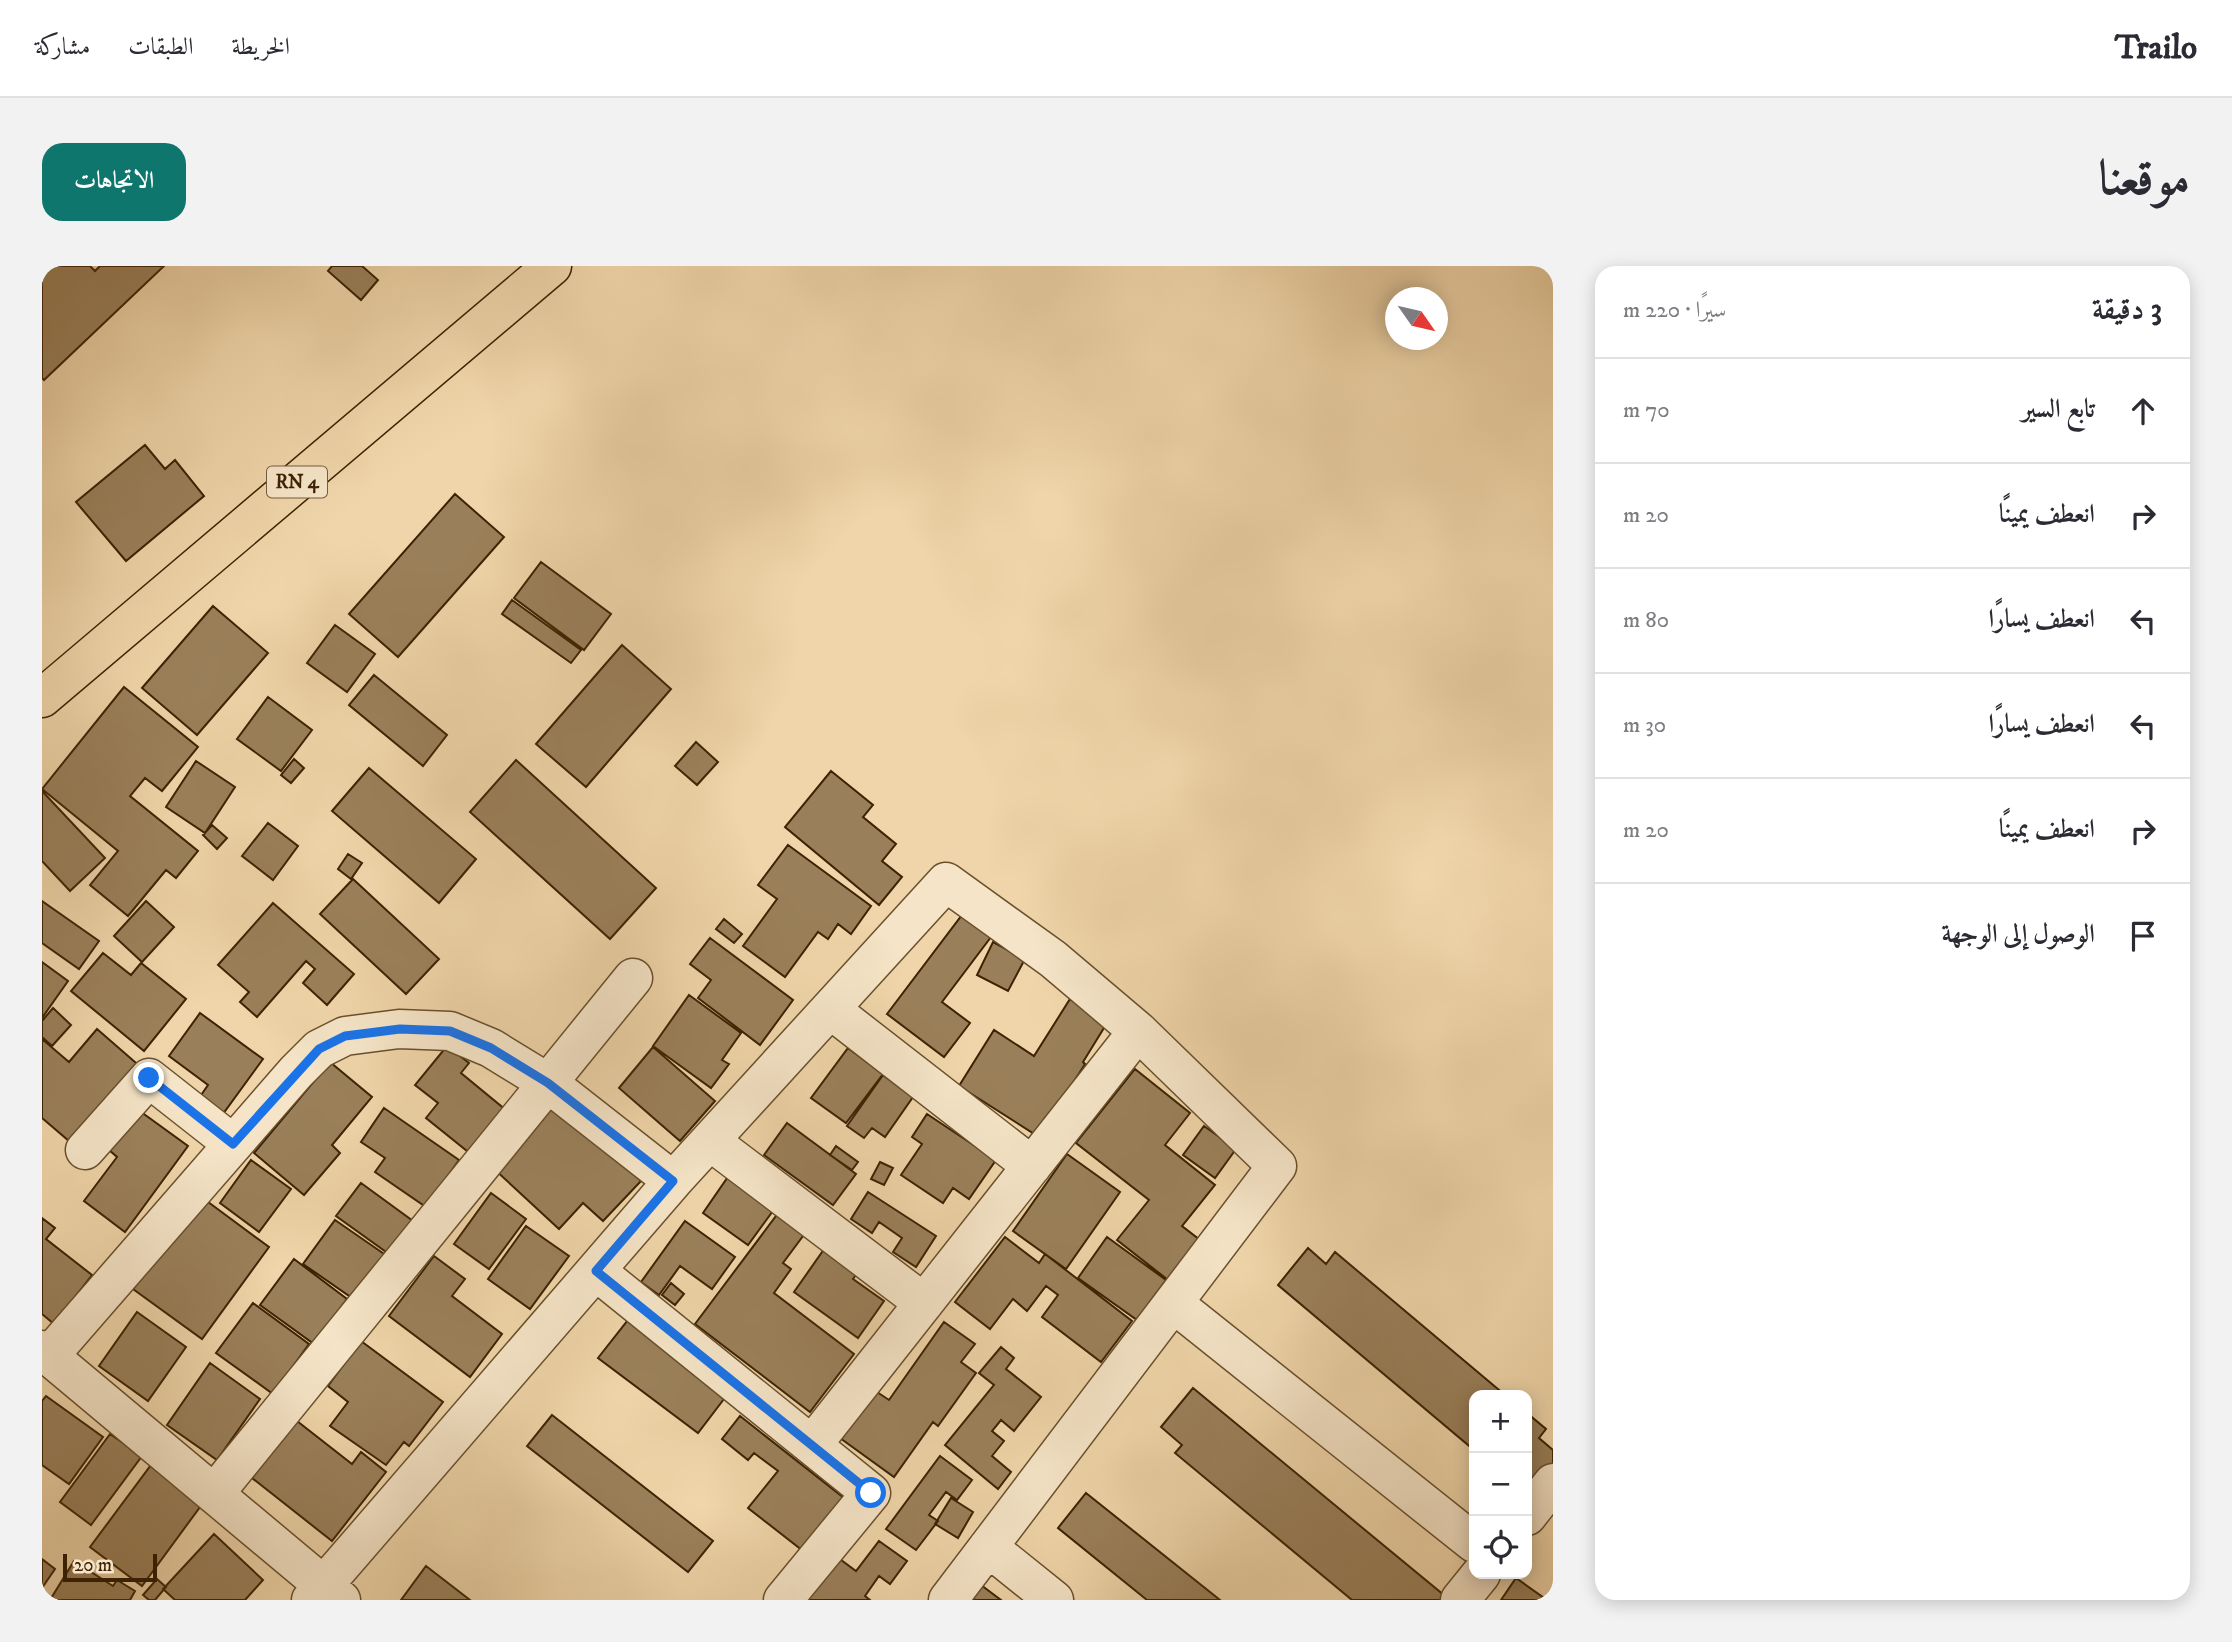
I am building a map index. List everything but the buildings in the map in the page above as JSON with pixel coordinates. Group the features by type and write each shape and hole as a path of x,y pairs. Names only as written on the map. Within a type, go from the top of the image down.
{"main road":[{"name":"RN 4","path":"42,698 552,266"}],"street":[{"path":"673,1181 548,1083 491,1048 450,1031 400,1029 345,1036 319,1049 46,1353 214,1494 325,1595 673,1181 946,882 1053,959 1139,1031 1277,1166 948,1600"},
{"path":"214,1494 633,978"},
{"path":"830,1009 1032,1166"},
{"path":"811,1445 1139,1031"},
{"path":"85,1150 149,1078 233,1144"},
{"path":"710,1141 924,1303"},
{"path":"596,1271 871,1493 783,1600"},
{"path":"1173,1303 1469,1539"},
{"path":"1532,1510 1553,1483"},
{"path":"988,1547 1054,1600"},
{"path":"1460,1600 1477,1579"}],"route":[{"path":"149,1078 233,1144 319,1049 345,1036 400,1029 450,1031 491,1048 548,1083 673,1181 596,1271 871,1493"}]}
